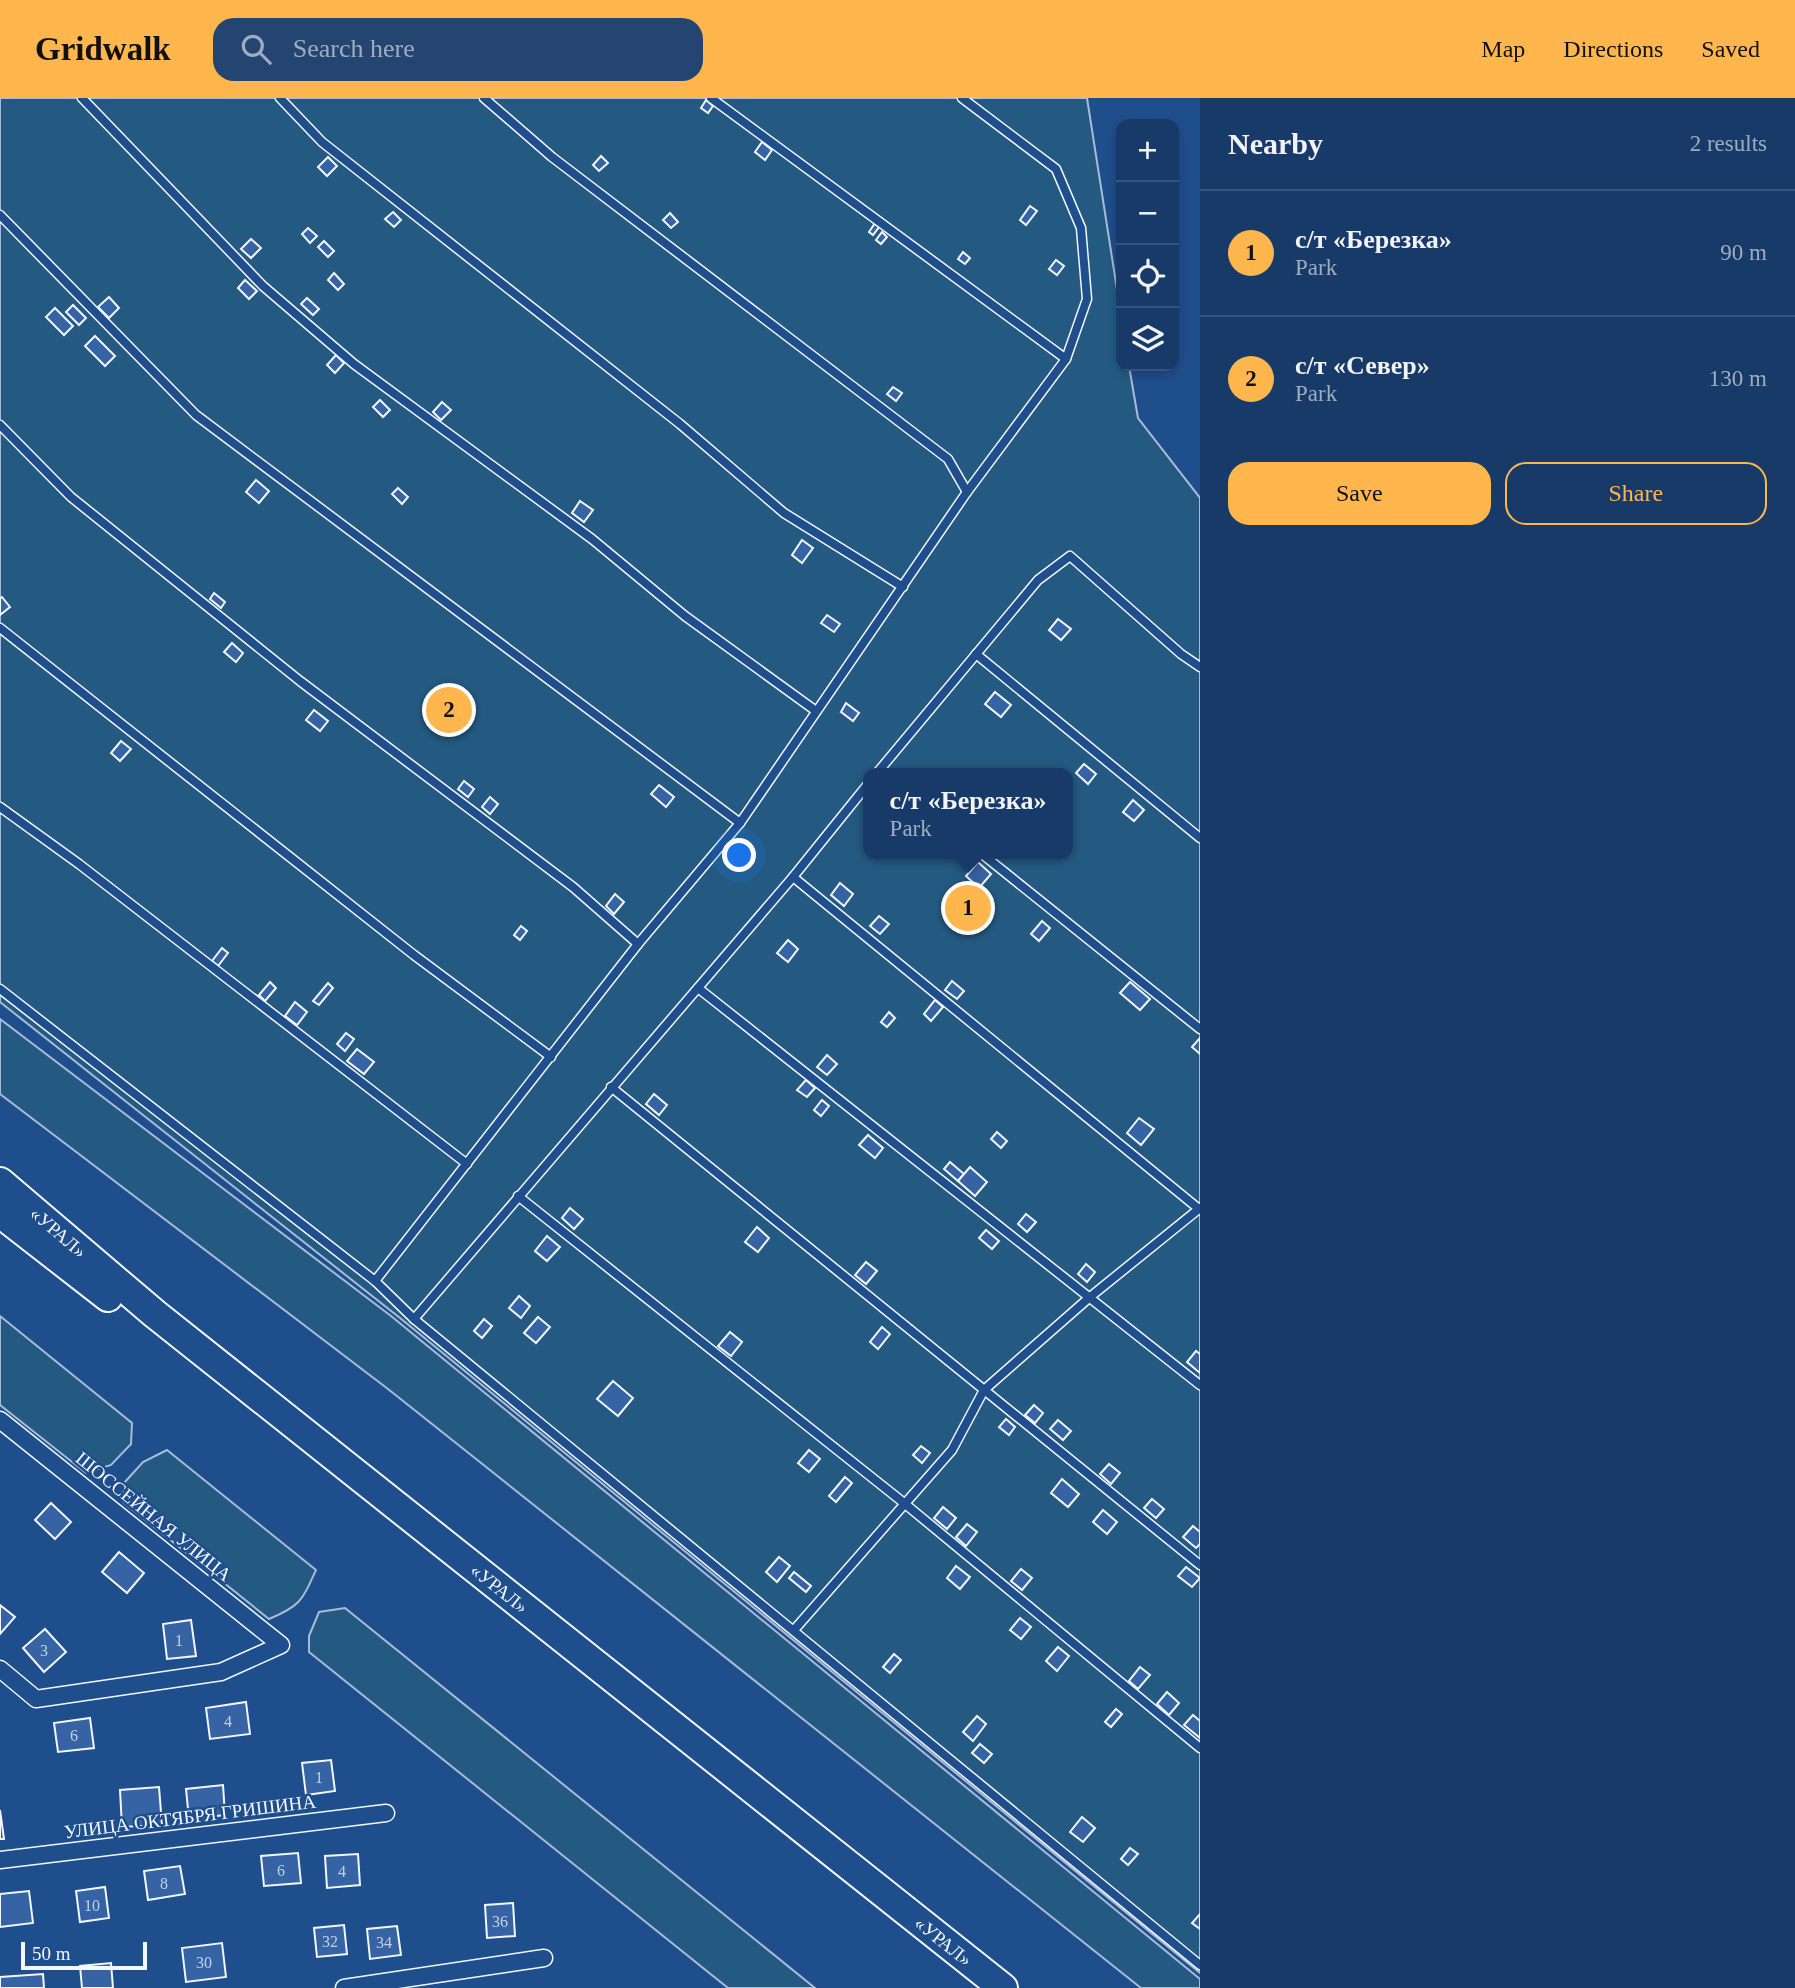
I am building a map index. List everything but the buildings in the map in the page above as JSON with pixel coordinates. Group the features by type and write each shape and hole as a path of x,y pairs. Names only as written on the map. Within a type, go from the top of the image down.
{"highway":[{"name":"«УРАЛ»","path":"0,1182 155,1314 1003,1988"},
{"name":"«УРАЛ»","path":"0,1213 975,1988"}],"street":[{"name":"ШОССЕЙНАЯ УЛИЦА","path":"0,1420 281,1645 221,1672 36,1699 0,1669"},
{"name":"УЛИЦА ОКТЯБРЯ ГРИШИНА","path":"0,1860 386,1813"},
{"path":"344,1988 544,1958"}],"lane":[{"path":"82,98 263,286 354,364 592,539 685,616 816,711"},
{"path":"280,98 321,142 680,424 785,513 903,587"},
{"path":"484,98 552,157 948,459 967,492"},
{"path":"711,98 1066,359"},
{"path":"375,1281 638,944 740,823 967,492 1066,359 1087,299 1081,228 1056,169 962,98"},
{"path":"0,215 196,415 740,823"},
{"path":"0,425 71,497 300,681 573,887 638,944"},
{"path":"882,768 1038,580 1070,556 1181,654 1200,667"},
{"path":"0,628 414,955 551,1057"},
{"path":"976,654 1200,838"},
{"path":"414,1319 793,877 863,789"},
{"path":"0,807 79,864 467,1164"},
{"path":"988,859 1200,1029"},
{"path":"793,877 1199,1209 1090,1297 984,1390 952,1450 794,1630"},
{"path":"698,988 1200,1385"},
{"path":"0,989 375,1281 414,1319 1200,1965"},
{"path":"611,1087 1200,1565"},
{"path":"518,1196 904,1503 1200,1748"}],"shaded area":[{"path":"0,98 1087,98 1116,283 1116,371 1130,371 1138,418 1200,498 1200,1973 400,1318 0,1002"},
{"path":"0,1019 391,1316 1200,1979 1200,1988 1141,1988 388,1389 0,1094"},
{"path":"0,1316 132,1423 131,1444 111,1465 86,1473 0,1405"},
{"path":"167,1450 316,1570 303,1596 294,1606 269,1619 123,1502 124,1483 143,1462"},
{"path":"345,1608 815,1988 728,1988 309,1652 309,1636 319,1612"}],"place":[{"name":"с/т «Север»","path":"449,710"},
{"name":"с/т «Березка»","path":"968,908"}]}
